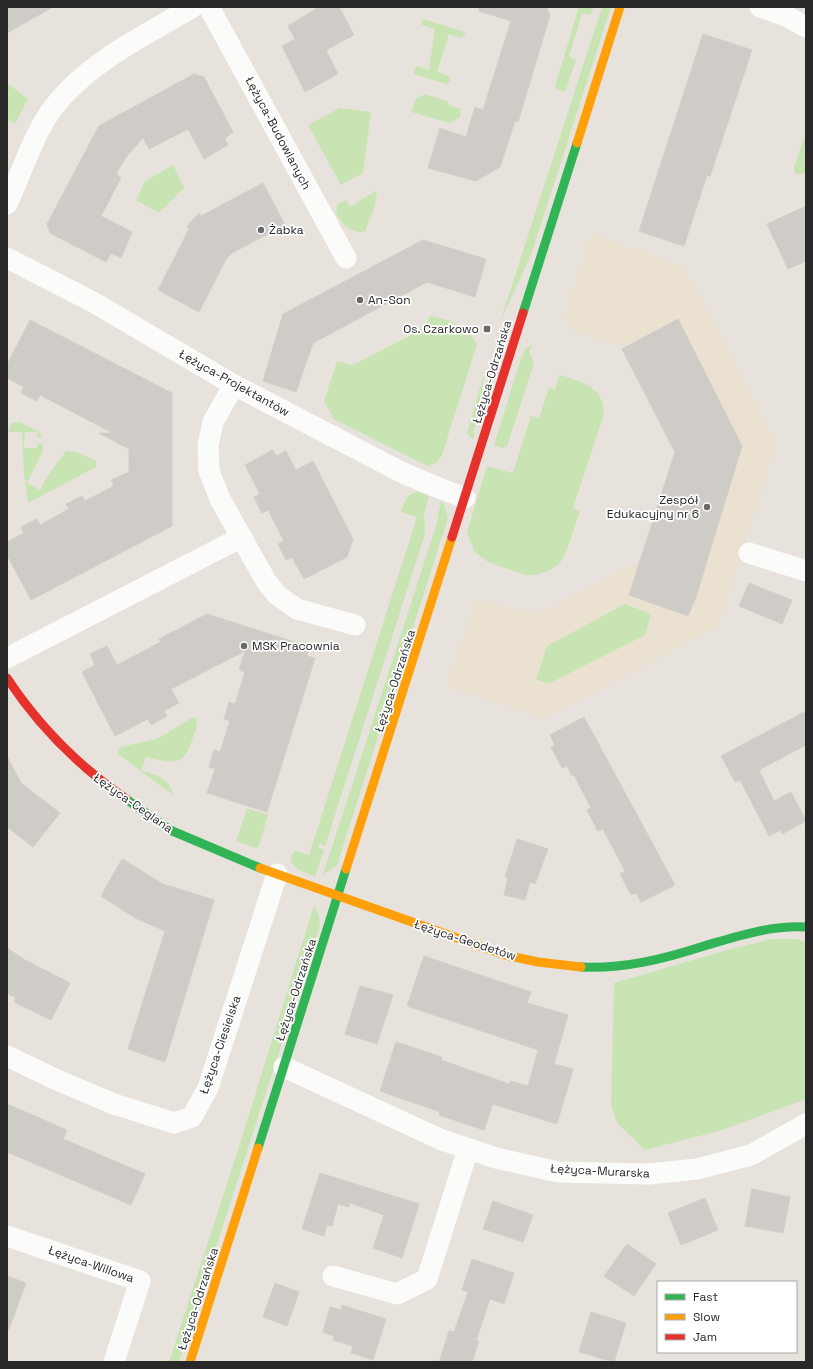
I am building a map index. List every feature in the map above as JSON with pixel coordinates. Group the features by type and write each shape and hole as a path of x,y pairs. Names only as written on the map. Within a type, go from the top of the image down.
{"main road":[{"name":"Łężyca-Odrzańska","path":"190,1362 620,7"},
{"name":"Łężyca-Ceglana","path":"7,678 19,696 70,754 100,781 170,830 248,864 338,897"},
{"name":"Łężyca-Geodetów","path":"338,897 505,955 540,963 587,967 640,964 763,929 791,925 806,926"}],"street":[{"path":"7,204 43,124 64,95 98,64 193,7"},
{"name":"Łężyca-Budowlanych","path":"209,7 346,258"},
{"path":"760,7 783,11 806,26"},
{"name":"Łężyca-Projektantów","path":"7,258 93,302 234,385 403,473 465,498"},
{"path":"234,385 213,422 208,445 209,471 220,499 266,581 282,599 302,610 355,625"},
{"path":"7,658 242,537"},
{"path":"749,553 806,570"},
{"name":"Łężyca-Ciesielska","path":"7,1056 57,1080 114,1104 174,1123 192,1117 208,1088 277,874"},
{"name":"Łężyca-Murarska","path":"284,1067 442,1140 496,1158 558,1172 649,1174 697,1169 751,1156 806,1124"},
{"path":"333,1276 397,1294 427,1279 468,1148"},
{"name":"Łężyca-Willowa","path":"7,1236 140,1281 114,1362"}],"shaded area":[{"name":"Zespół Edukacyjny nr 6","path":"591,234 684,266 777,442 719,627 544,718 446,686 477,599 538,615 640,561 674,452 621,345 571,330 564,315"}],"green space":[{"path":"579,7 593,7 591,15 582,13 569,57 576,60 565,92 556,89 555,86"},
{"path":"602,7 611,7 531,255 500,322"},
{"path":"423,19 465,32 465,35 460,38 449,34 437,72 449,76 451,80 447,84 416,75 413,72 417,66 429,70 435,29 422,25 421,22"},
{"path":"7,83 28,99 15,124 7,118"},
{"path":"425,94 447,101 449,105 461,109 460,117 450,123 411,112 416,99"},
{"path":"340,108 371,112 363,173 341,185 308,125"},
{"path":"806,133 806,173 797,175 794,167"},
{"path":"173,165 184,188 159,213 136,200 145,181"},
{"path":"377,190 375,206 365,231 354,231 348,228 340,220 337,214 338,204 346,200 350,207"},
{"path":"430,316 445,319 457,324 468,332 477,344 442,455 436,463 428,466 334,419 324,401 337,361 352,365 357,363 419,331 425,326"},
{"path":"532,345 529,352 534,363 507,446 502,448 494,445 521,358 526,348"},
{"path":"484,373 479,418 473,432 475,434 473,439 467,434"},
{"path":"559,375 590,386 596,391 603,405 604,414 573,508 580,511 567,550 560,563 550,570 537,575 525,575 488,562 475,552 467,532 487,466 513,473 531,416 539,418 549,388 555,390"},
{"path":"20,422 39,432 42,437 37,437 37,432 25,432 24,448 37,448 37,444 43,444 43,451 27,483 40,490 46,478 66,451 78,453 96,461 96,467 28,503 24,474 22,432 9,432 8,430 12,423"},
{"path":"419,492 429,496 424,514 425,534 325,846 320,844 318,847 324,850 315,877 296,867 291,860 291,856 295,851 309,855 417,517 401,512 407,498 412,494"},
{"path":"441,501 444,504 448,518 337,865 323,875 436,526"},
{"path":"625,604 651,614 645,635 550,683 536,680 547,646"},
{"path":"193,717 196,718 197,723 190,747 186,754 181,759 176,761 163,761 146,757 141,770 166,781 169,784 173,795 118,754 120,747 157,739"},
{"path":"247,808 268,815 259,846 256,848 236,841"},
{"path":"314,905 319,916 320,925 179,1362 169,1362 238,1150"},
{"path":"772,939 797,939 806,943 806,1099 722,1130 645,1150 617,1123 611,1106 614,983 731,949"}],"building":[{"path":"7,7 53,7 7,33"},
{"path":"319,7 339,7 354,35 326,50 338,74 305,92 282,46 295,39 288,26"},
{"path":"479,7 546,7 550,15 518,122 515,121 500,167 476,181 428,168 440,128 466,137 475,107 483,110 511,21 479,11"},
{"path":"703,34 752,50 710,176 707,175 684,246 639,231"},
{"path":"194,74 204,77 233,132 225,138 228,145 204,159 188,129 149,149 143,138 126,157 116,174 121,178 101,216 132,232 121,258 111,253 106,262 50,233 47,224 99,126"},
{"path":"263,183 285,225 232,253 226,259 199,312 158,290 189,229 187,226 199,213 201,216"},
{"path":"806,206 806,261 788,269 767,224"},
{"path":"423,240 486,259 475,297 427,282 313,343 296,392 263,381 283,314"},
{"path":"678,319 742,446 696,597 688,616 629,595 675,452 622,349"},
{"path":"30,320 172,393 172,526 31,600 7,555 7,542 24,533 21,527 37,519 40,525 69,509 66,504 82,496 85,501 114,486 111,480 129,472 129,449 99,433 113,433 40,395 37,401 21,393 24,387 7,378 7,365"},
{"path":"273,450 276,456 286,451 296,470 313,461 353,539 347,557 304,579 292,557 286,560 278,544 284,541 268,510 262,513 254,497 260,494 245,465"},
{"path":"749,583 792,600 782,624 739,606"},
{"path":"207,614 310,647 307,656 315,658 267,812 207,793 215,769 209,767 211,759 214,750 220,752 230,721 224,719 229,702 235,704 245,672 239,670 245,651 171,689 179,703 164,711 167,716 151,725 148,719 115,736 82,672 95,665 90,654 107,646 117,665 161,642 159,639"},
{"path":"806,711 806,745 759,770 774,801 791,792 806,821 782,834 780,830 769,836 740,780 735,782 721,756"},
{"path":"584,717 675,885 641,902 636,893 631,895 620,874 625,871 603,829 598,831 587,810 591,808 574,775 572,776 567,766 562,768 551,747 555,745 550,735"},
{"path":"7,756 21,783 60,813 33,847 7,827"},
{"path":"517,839 548,849 535,884 530,882 525,900 504,895 508,878 505,877"},
{"path":"122,859 163,884 214,900 165,1062 128,1049 165,931 135,918 101,896"},
{"path":"7,948 25,960 70,983 51,1020 14,1002 16,998 7,993"},
{"path":"424,956 531,992 527,1003 568,1015 554,1064 573,1069 557,1124 493,1104 484,1130 439,1115 440,1112 380,1091 396,1042 442,1057 441,1060 509,1084 510,1081 528,1086 538,1050 407,1006"},
{"path":"360,986 393,995 377,1044 345,1034"},
{"path":"7,1104 67,1130 63,1139 145,1174 131,1205 7,1152"},
{"path":"320,1173 419,1204 402,1258 373,1248 384,1215 350,1203 349,1207 338,1204 332,1226 327,1225 324,1236 302,1229"},
{"path":"752,1189 790,1197 783,1233 745,1226"},
{"path":"705,1198 718,1230 681,1245 668,1213"},
{"path":"493,1201 533,1215 523,1242 483,1229"},
{"path":"627,1244 656,1264 634,1296 604,1276"},
{"path":"472,1259 514,1273 504,1304 490,1299 476,1341 479,1341 472,1362 439,1362 449,1331 454,1332 468,1292 462,1290"},
{"path":"7,1276 26,1283 9,1329 7,1329"},
{"path":"275,1283 299,1292 287,1326 263,1317"},
{"path":"342,1305 386,1319 373,1360 351,1353 353,1346 333,1340 334,1336 323,1332 330,1307 341,1310"},
{"path":"591,1312 626,1323 614,1362 579,1352"}],"traffic: fast":[{"path":"523,313 577,143"},
{"path":"126,799 170,830 260,868"},
{"path":"258,1148 346,869"},
{"path":"581,967 628,965 659,959 767,929 806,927"}],"traffic: slow":[{"path":"577,143 620,7"},
{"path":"346,869 452,537"},
{"path":"260,868 505,955 538,962 581,967"},
{"path":"190,1362 258,1148"}],"traffic: jam":[{"path":"452,537 523,313"},
{"path":"7,678 46,729 76,759 109,787 126,799"}],"place":[{"name":"Żabka","path":"261,230"},
{"name":"An-Son","path":"360,300"},
{"name":"Os. Czarkowo","path":"487,329"},
{"name":"Zespół Edukacyjny nr 6","path":"707,507"},
{"name":"MSK Pracownia","path":"244,646"}]}
